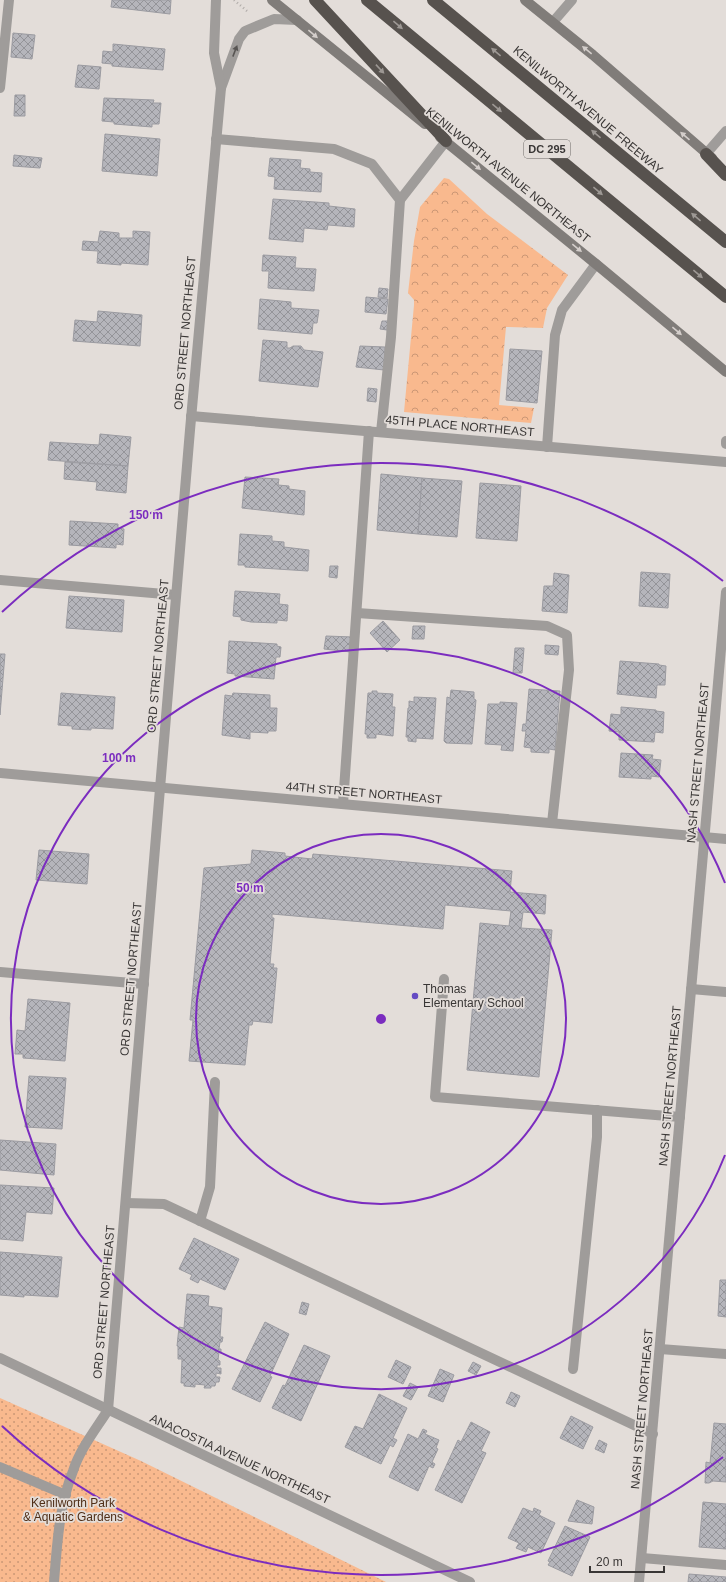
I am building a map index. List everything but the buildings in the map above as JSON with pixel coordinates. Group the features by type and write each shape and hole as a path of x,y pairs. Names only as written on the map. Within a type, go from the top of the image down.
{"highway":[{"path":"315,0 446,141"},
{"name":"DC 295","path":"368,0 726,297"},
{"name":"KENILWORTH AVENUE FREEWAY","path":"433,0 726,242"},
{"path":"706,154 726,176"}],"main road":[{"name":"KENILWORTH AVENUE NORTHEAST","path":"272,0 446,141 726,372"},
{"path":"525,0 593,55 706,154 726,169"}],"street":[{"path":"0,88 9,0"},
{"name":"ORD STREET NORTHEAST","path":"108,1410 191,416 221,88 214,53 216,0"},
{"path":"553,22 572,0"},
{"path":"221,88 240,39 245,31 274,19 297,20"},
{"path":"706,154 726,131"},
{"path":"216,139 334,149 372,164 400,200"},
{"path":"381,432 391,336 400,200 446,141"},
{"path":"547,447 554,335 562,310 596,264"},
{"name":"45TH PLACE NORTHEAST","path":"191,416 726,462"},
{"path":"343,804 369,431"},
{"path":"0,580 176,595"},
{"name":"NASH STREET NORTHEAST","path":"639,1582 726,592"},
{"path":"357,613 547,626 567,635 569,670 552,823"},
{"name":"44TH STREET NORTHEAST","path":"0,773 726,839"},
{"path":"0,972 144,984"},
{"path":"444,979 435,1097 680,1117"},
{"path":"691,989 726,992"},
{"path":"200,1222 210,1186 215,1082"},
{"path":"573,1369 597,1136 597,1110"},
{"path":"126,1203 164,1204 653,1434"},
{"path":"660,1349 726,1354"},
{"name":"ANACOSTIA AVENUE NORTHEAST","path":"0,1358 470,1582"},
{"path":"54,1582 59,1522 73,1470 87,1442 108,1410"},
{"path":"0,1467 66,1494"},
{"path":"642,1558 726,1565"}],"path":[{"path":"233,0 248,11"}],"green space":[{"path":"444,178 449,179 487,214 568,275 547,308 543,328 506,327 499,405 534,408 531,423 404,412 414,305 414,300 408,293 414,241 420,207"},
{"name":"Kenilworth Park & Aquatic Gardens","path":"0,1398 141,1461 386,1582 0,1582"}],"place":[{"name":"Thomas Elementary School","path":"415,996"}]}
